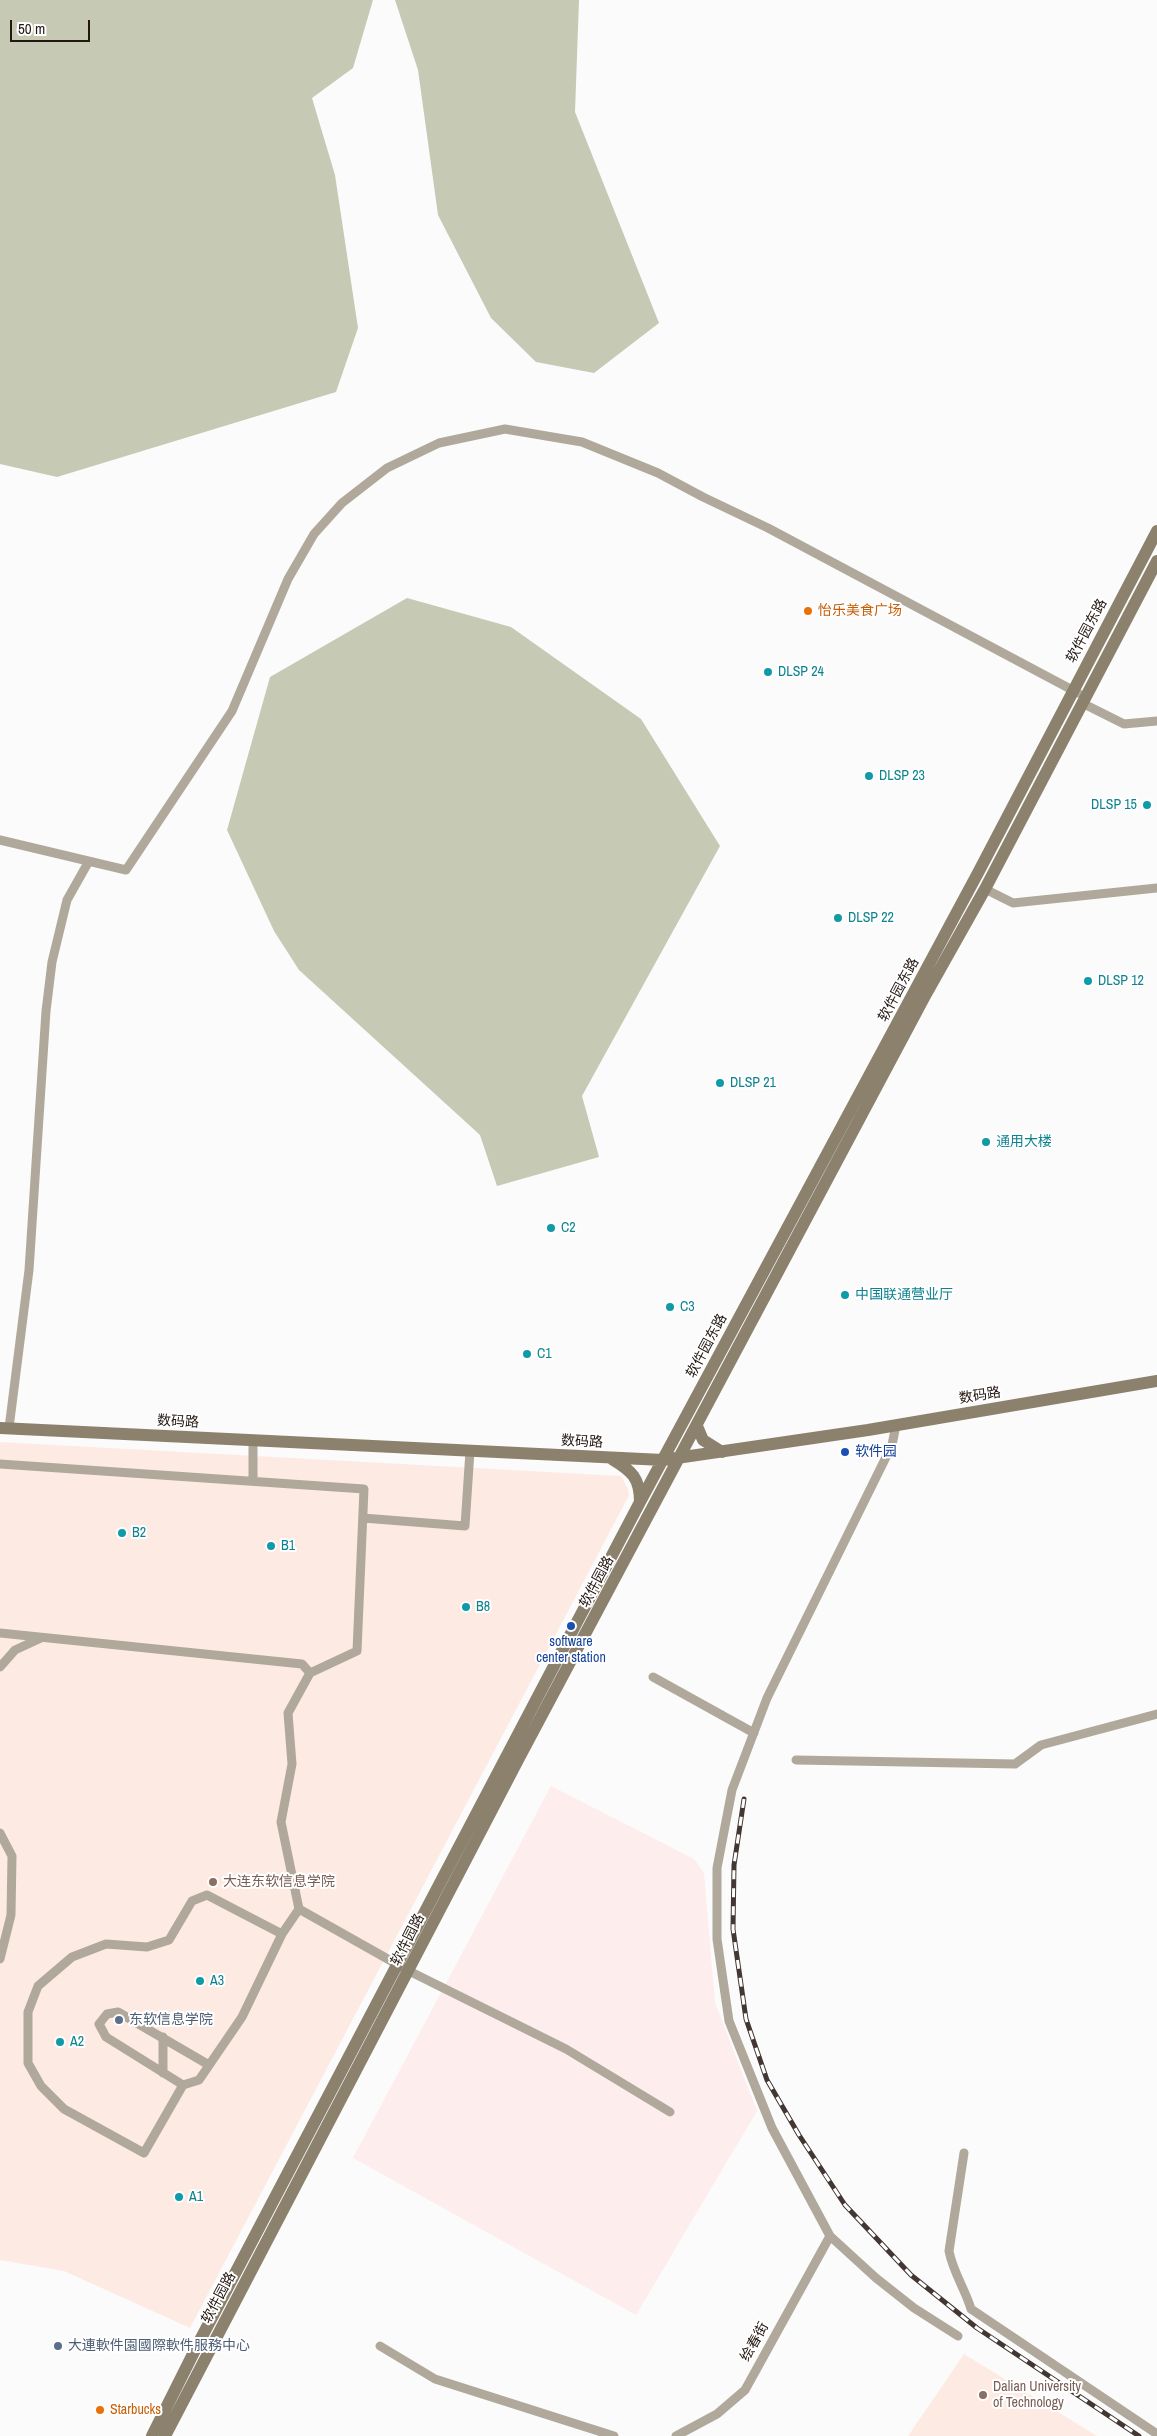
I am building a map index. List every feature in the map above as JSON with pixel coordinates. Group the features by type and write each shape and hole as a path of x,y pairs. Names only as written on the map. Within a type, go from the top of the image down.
{"main road":[{"name":"软件园东路","path":"663,1460 928,968 1157,531"},
{"name":"软件园东路","path":"679,1459 926,994 985,889 1157,561"},
{"name":"数码路","path":"5,1428 663,1460 896,1425 1157,1381"},
{"path":"697,1426 703,1440 722,1452"},
{"path":"610,1458 635,1476 640,1487 640,1502"},
{"name":"软件园路","path":"165,2436 410,1971 515,1767 679,1459"},
{"name":"软件园路","path":"152,2436 397,1964 663,1460"}],"street":[{"path":"0,840 126,870 232,711 288,578 314,534 342,502 387,468 439,443 504,429 582,442 658,473 768,528 1073,691 1084,700 1124,724 1157,721"},
{"path":"5,1428 29,1270 46,1011 53,954 67,900 89,861"},
{"path":"985,889 1013,903 1157,888"},
{"path":"896,1425 892,1445 767,1698 732,1790 717,1868 717,1939 729,2021 772,2128 830,2236 876,2278 914,2308 958,2336"},
{"path":"253,1440 253,1481"},
{"path":"363,1518 465,1526 470,1451"},
{"path":"0,1464 364,1489 357,1651 310,1673 288,1712 292,1764 281,1822 299,1909 282,1934 242,2017 199,2080 183,2084 163,2073 106,2037 99,2024 107,2014 118,2012 209,2065"},
{"path":"0,1634 302,1664 310,1673"},
{"path":"0,1667 15,1650 41,1638"},
{"path":"653,1677 754,1733"},
{"path":"796,1760 1015,1764 1042,1745 1157,1714"},
{"path":"0,1833 12,1856 11,1914 0,1959"},
{"path":"183,2084 144,2153 64,2109 41,2086 28,2063 28,2012 38,1986 72,1957 106,1944 147,1947 169,1940 192,1901 206,1895 282,1934"},
{"path":"299,1909 410,1971 566,2049 670,2112"},
{"path":"162,2037 163,2073"},
{"path":"964,2153 950,2251 952,2265 971,2309 1157,2434"},
{"name":"绘春街","path":"676,2436 717,2414 744,2390 830,2236"},
{"path":"380,2346 435,2379 614,2436"}],"shaded area":[{"name":"大连东软信息学院","path":"0,1442 621,1476 628,1489 629,1496 190,2328 64,2271 0,2260"},
{"path":"551,1786 694,1859 704,1873 715,2003 757,2111 636,2315 353,2158"},
{"name":"Dalian University of Technology","path":"964,2354 1097,2436 908,2436"}],"green space":[{"path":"0,0 373,0 353,68 312,98 335,175 358,328 336,392 57,477 0,464"},
{"path":"395,0 579,0 575,112 659,323 594,373 536,362 491,318 438,215 418,70"},
{"path":"407,598 511,627 641,719 720,846 582,1096 599,1157 497,1186 480,1135 299,970 274,931 227,830 270,677"}],"railway":[{"path":"744,1799 734,1865 733,1929 746,2019 767,2080 799,2135 845,2205 911,2275 977,2328 1139,2436"}],"place":[{"name":"怡乐美食广场","path":"808,611"},
{"name":"DLSP 24","path":"768,672"},
{"name":"DLSP 23","path":"869,776"},
{"name":"DLSP 15","path":"1147,805"},
{"name":"DLSP 22","path":"838,918"},
{"name":"DLSP 12","path":"1088,981"},
{"name":"DLSP 21","path":"720,1083"},
{"name":"通用大楼","path":"986,1142"},
{"name":"C2","path":"551,1228"},
{"name":"中国联通营业厅","path":"845,1295"},
{"name":"C3","path":"670,1307"},
{"name":"C1","path":"527,1354"},
{"name":"软件园","path":"845,1452"},
{"name":"B2","path":"122,1533"},
{"name":"B1","path":"271,1546"},
{"name":"B8","path":"466,1607"},
{"name":"software center station","path":"571,1626"},
{"name":"大连东软信息学院","path":"213,1882"},
{"name":"A3","path":"200,1981"},
{"name":"东软信息学院","path":"119,2020"},
{"name":"A2","path":"60,2042"},
{"name":"A1","path":"179,2197"},
{"name":"大連軟件園國際軟件服務中心","path":"58,2346"},
{"name":"Dalian University of Technology","path":"983,2395"},
{"name":"Starbucks","path":"100,2410"}]}
